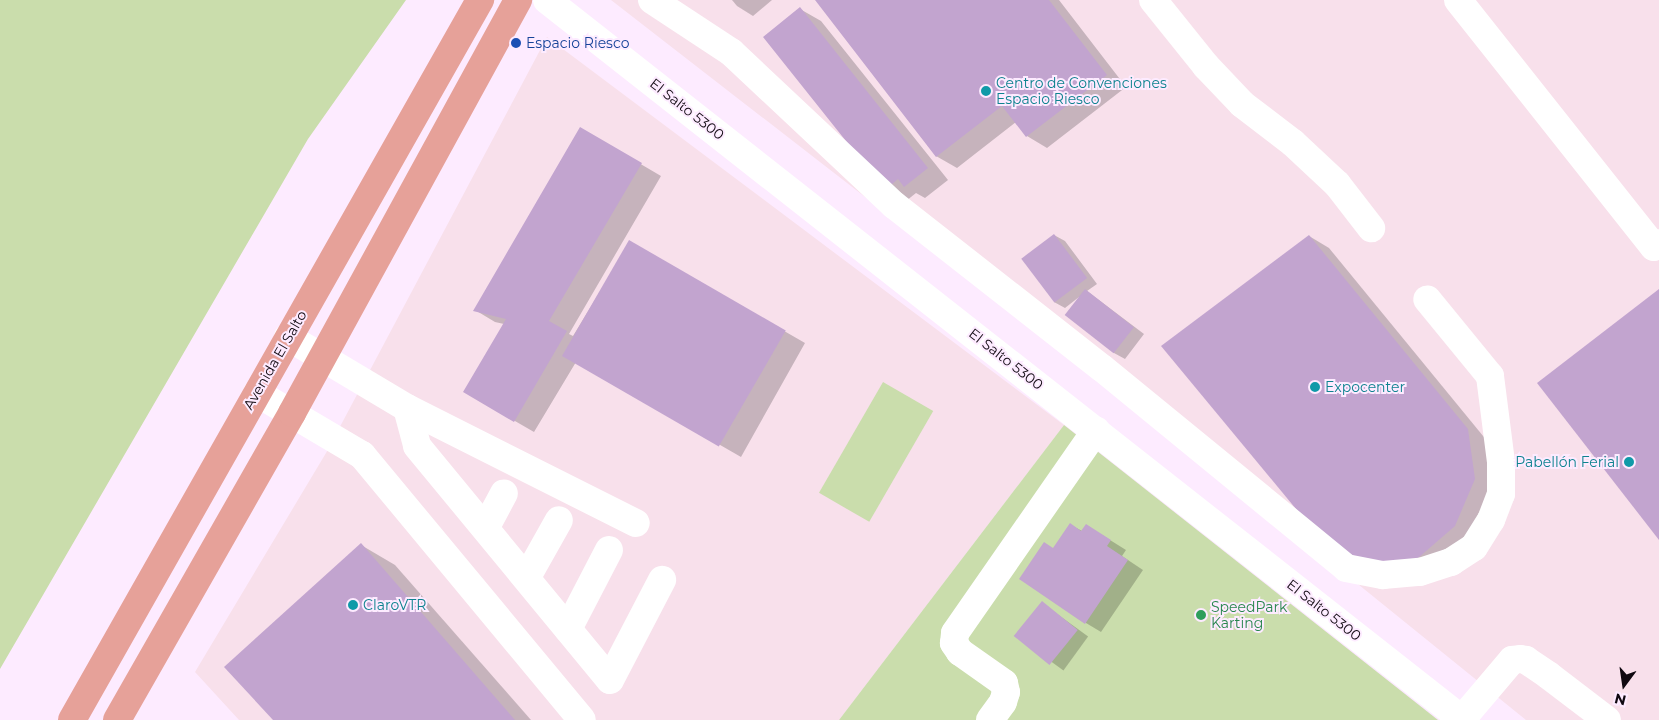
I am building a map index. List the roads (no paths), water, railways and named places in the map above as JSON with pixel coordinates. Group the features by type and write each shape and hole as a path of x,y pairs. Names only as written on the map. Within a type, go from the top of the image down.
{"main road":[{"name":"Avenida El Salto","path":"72,720 480,0"},
{"path":"117,720 292,414 518,0"}],"lane":[{"name":"El Salto 5300","path":"547,0 1463,720"},
{"path":"652,0 731,52 894,205 1102,368 1346,568 1384,575 1420,572 1450,562 1474,547 1491,520 1501,494 1501,462 1490,376 1428,299"},
{"path":"1154,0 1206,66 1242,104 1293,143 1329,178 1371,228"},
{"path":"1458,0 1654,246 1659,243"},
{"path":"288,338 323,356 407,408 636,523"},
{"path":"256,393 362,455 582,720"},
{"path":"407,408 417,446 527,577 610,680 662,580"},
{"path":"990,720 1003,702 1006,692 1004,683 960,652 954,643 955,633 1096,430"},
{"path":"486,528 504,492"},
{"path":"527,577 559,520"},
{"path":"568,629 609,550"},
{"path":"1463,720 1512,660 1520,659 1526,660 1548,675 1607,720"}],"place":[{"name":"Espacio Riesco","path":"516,43"},
{"name":"Centro de Convenciones Espacio Riesco","path":"986,91"},
{"name":"Expocenter","path":"1315,387"},
{"name":"Pabellón Ferial","path":"1629,462"},
{"name":"ClaroVTR","path":"353,605"},
{"name":"SpeedPark Karting","path":"1201,615"}]}
